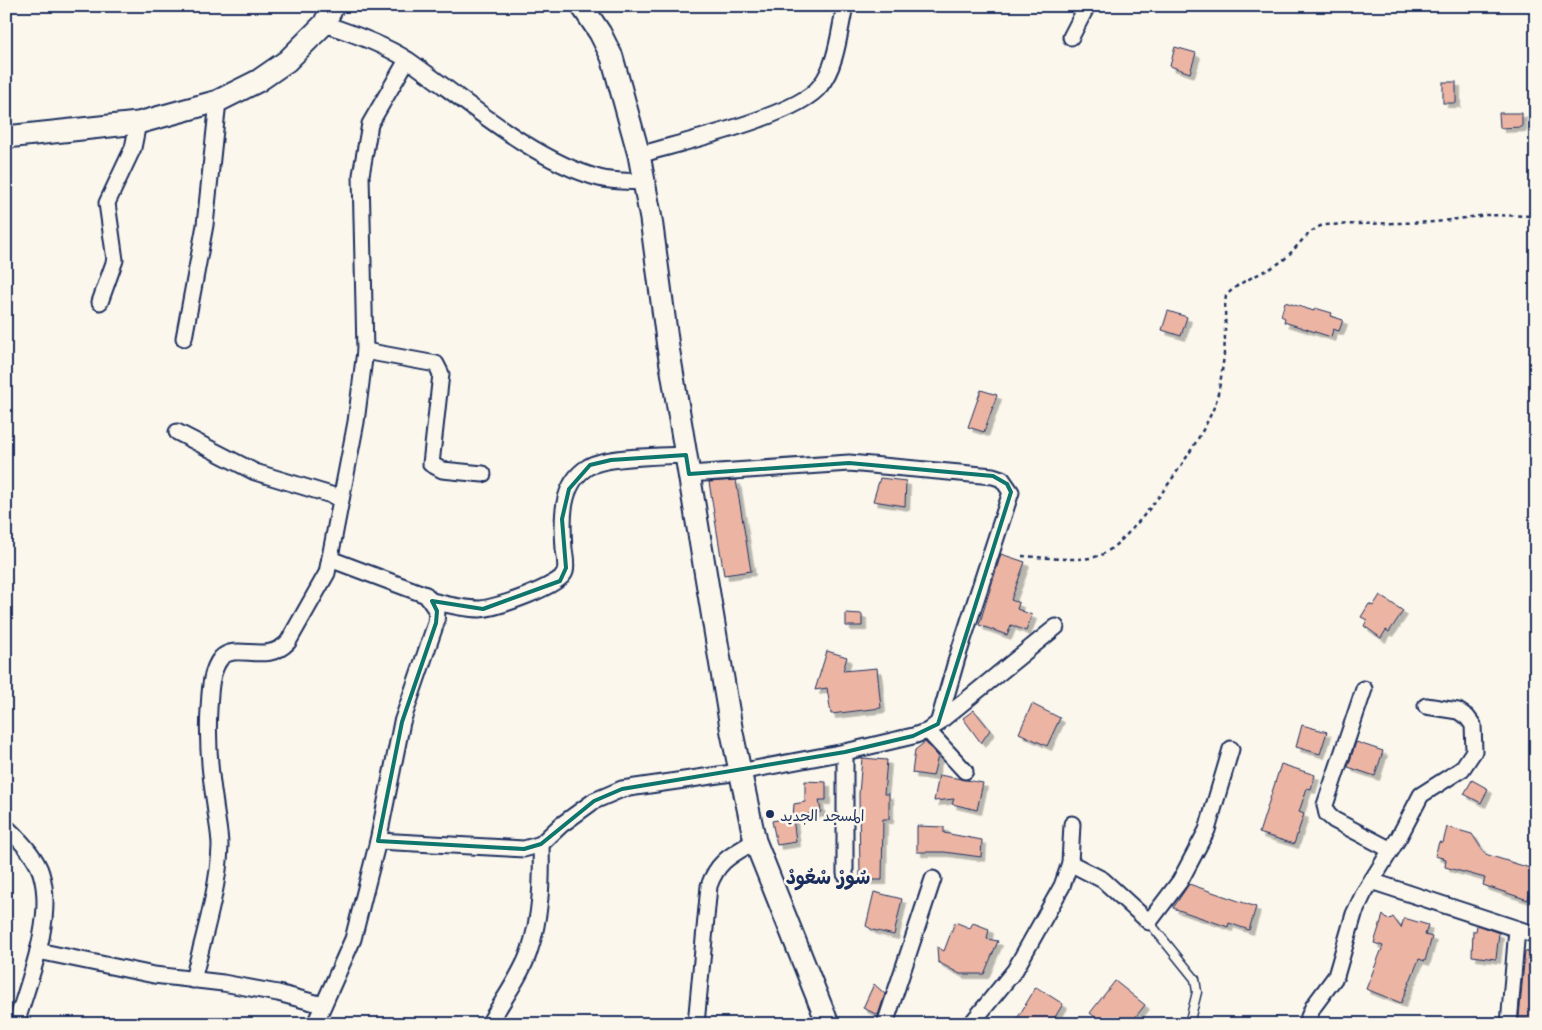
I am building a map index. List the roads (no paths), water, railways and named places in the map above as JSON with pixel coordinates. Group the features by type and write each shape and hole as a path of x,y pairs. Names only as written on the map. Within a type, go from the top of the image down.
{"street":[{"path":"582,6 600,33 612,57 639,155 687,464 739,772 754,841 828,1024"},
{"path":"639,155 762,118 810,97 821,86 830,69 845,6"},
{"path":"1071,37 1086,6"},
{"path":"6,137 138,124 218,102 272,72 287,61 327,12 407,60 458,98 524,142 575,170 605,179 644,182"},
{"path":"193,980 211,904 220,845 210,765 208,725 210,688 222,657 231,653 275,653 282,649 288,642 327,573 356,422 365,351 361,175 370,124 407,60"},
{"path":"184,338 205,225 218,102"},
{"path":"100,302 115,260 107,203 133,148 138,124"},
{"path":"365,351 436,364 442,374 431,464 442,470 483,474"},
{"path":"177,432 256,472 341,498"},
{"path":"432,602 467,609 482,609 521,597 560,581 566,568 562,519 569,489 583,470 590,465 612,460 687,464 849,463 993,476 1002,479 1011,492 933,727"},
{"path":"315,1024 353,938 378,841 402,722 436,623 437,610 426,595 330,559"},
{"path":"378,841 524,849 541,844 561,825 606,794 622,788 739,772 844,752 913,736 933,727 1056,627"},
{"path":"1364,689 1325,805 1327,814 1334,820 1391,850"},
{"path":"1306,1024 1313,1007 1336,976 1354,914 1370,881 1391,850 1421,795 1462,769 1474,751 1473,724 1467,716 1458,710 1426,706"},
{"path":"933,727 965,771"},
{"path":"1070,863 1103,880 1149,922 1180,881 1207,830 1231,749"},
{"path":"844,752 845,874"},
{"path":"971,1024 1015,970 1062,886 1070,863 1072,824"},
{"path":"6,827 28,852 41,872 45,896 38,951 16,1024"},
{"path":"696,1024 709,886 714,872 722,862 754,841"},
{"path":"490,1024 529,954 539,910 542,880 541,844"},
{"path":"885,1024 933,879"},
{"path":"1370,881 1536,935"},
{"path":"1509,1024 1517,929"},
{"path":"38,951 154,975 278,993 323,1005"}],"lane":[{"path":"1149,922 1194,979 1197,992 1189,1024"}],"place":[{"name":"المسجد الجديد","path":"770,814"}],"district":[{"name":"سُورْ سْعُودْ","path":"828,876"}]}
